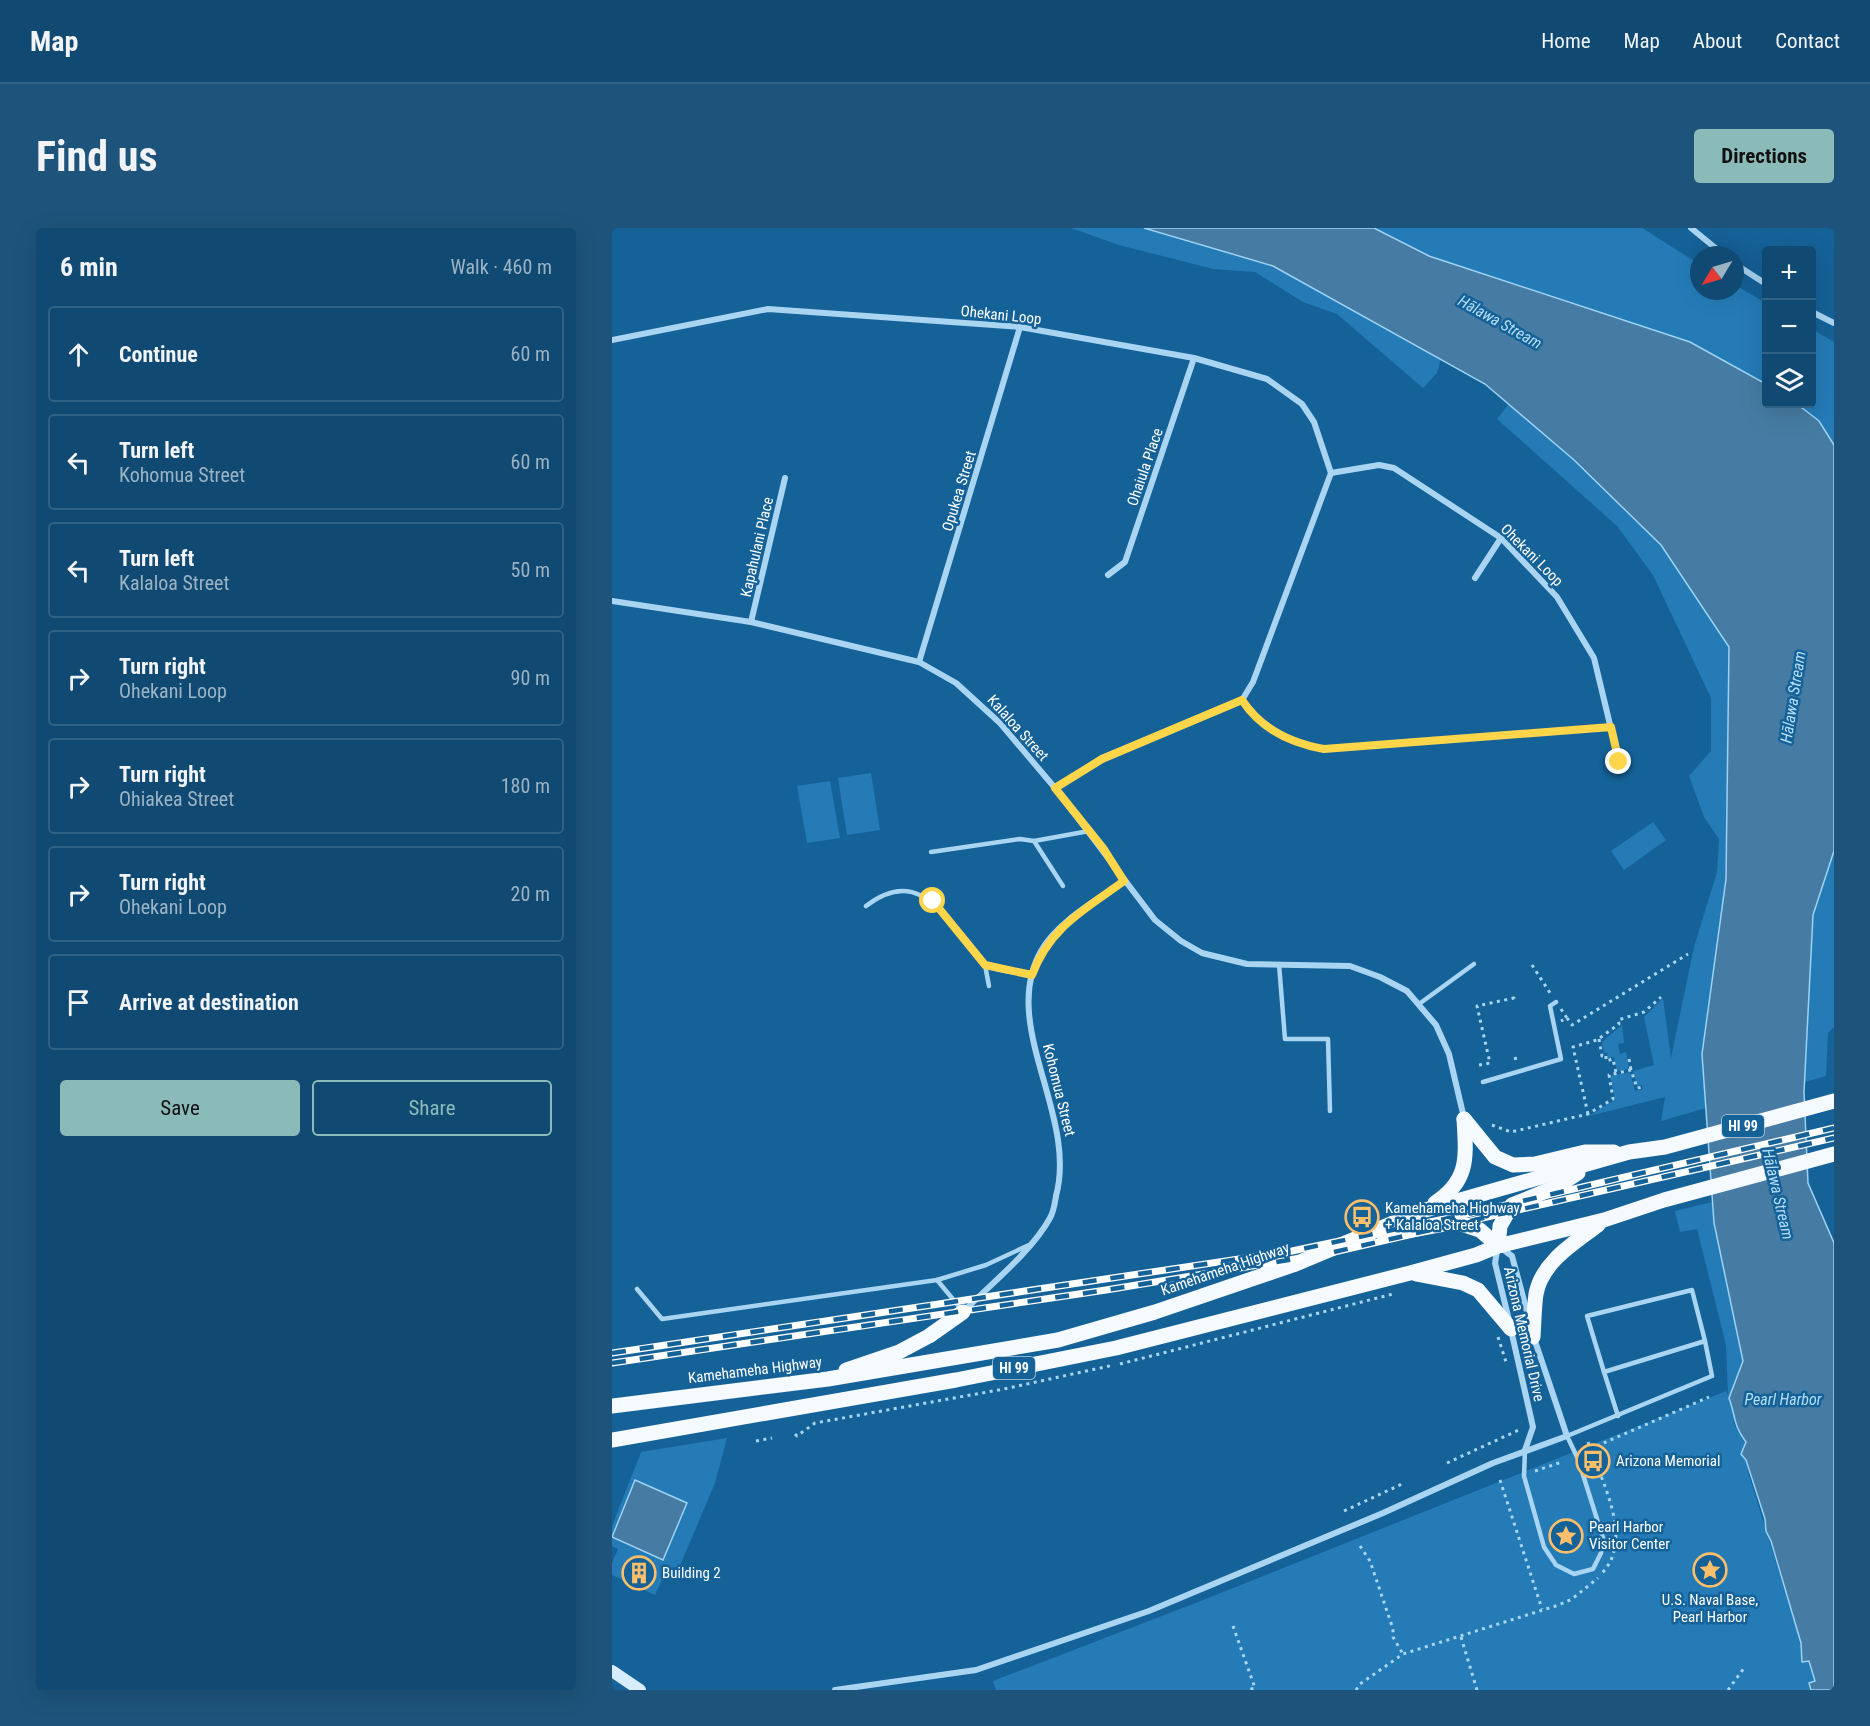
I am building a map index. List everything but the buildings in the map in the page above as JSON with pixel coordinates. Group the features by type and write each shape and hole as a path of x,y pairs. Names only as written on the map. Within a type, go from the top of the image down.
{"main road":[{"name":"Kamehameha Highway","path":"612,1406 828,1379 1058,1340 1155,1312 1350,1243 1422,1211 1629,1152 1665,1147 1828,1103"},
{"path":"1464,1119 1495,1157 1513,1165 1535,1164 1585,1152 1629,1152"},
{"path":"1422,1211 1449,1194 1460,1180 1466,1157 1464,1119"},
{"name":"HI 99","path":"612,1440 956,1380 1116,1348 1476,1256 1498,1246 1604,1220 1664,1200 1834,1155"},
{"path":"1498,1246 1500,1226 1512,1205 1556,1187 1594,1163"},
{"path":"1533,1337 1536,1292 1546,1272 1557,1256 1604,1220"},
{"path":"1350,1243 1455,1222 1480,1230 1498,1246"},
{"path":"1410,1273 1463,1283 1478,1290 1504,1330"},
{"path":"828,1379 857,1365 899,1352 929,1336 963,1312"}],"street":[{"path":"1690,228 1713,246"},
{"path":"1744,270 1762,281"},
{"name":"Ohekani Loop","path":"612,340 768,309 1020,327 1194,358 1267,379 1302,404 1314,422 1331,473 1379,465 1394,468 1501,538 1557,597 1594,658 1619,762"},
{"path":"1816,314 1834,323"},
{"name":"Opukea Street","path":"919,662 1020,327"},
{"name":"Ohaiula Place","path":"1108,575 1125,562 1194,358"},
{"path":"1055,788 1102,759 1242,700 1252,682 1331,473"},
{"name":"Kapahulani Place","path":"752,622 785,478"},
{"path":"1475,578 1501,538"},
{"name":"Kalaloa Street","path":"612,601 752,622 919,662 978,701 1055,788 1155,920 1181,942 1202,953 1247,964 1350,966 1380,977 1407,991 1436,1025 1449,1054 1464,1119"},
{"path":"1242,700 1254,719 1279,735 1305,746 1324,749 1611,727"},
{"name":"Kohomua Street","path":"963,1312 1029,1245 1051,1217 1062,1164 1056,1119 1032,1035 1027,997 1032,975 1041,951 1063,925 1124,881"},
{"name":"Arizona Memorial Drive","path":"1525,1450 1533,1427 1504,1330 1495,1263 1498,1246 1512,1256 1533,1337 1567,1436"},
{"path":"835,1690 976,1670 1127,1619 1383,1514 1525,1450 1567,1436"},
{"path":"612,1671 640,1690"}],"lane":[{"path":"931,852 1020,839 1034,841 1089,831"},
{"path":"1034,841 1063,886"},
{"path":"866,906 875,899 898,890 916,892 933,901 985,965 989,986"},
{"path":"1279,964 1285,1039 1328,1039 1330,1111"},
{"path":"1419,1004 1474,964"},
{"path":"985,965 1032,975"},
{"path":"1483,1082 1561,1059 1550,1006 1557,1002"},
{"path":"637,1289 662,1319 937,1280 986,1265 1029,1245"},
{"path":"937,1280 963,1312"},
{"path":"1525,1450 1524,1476 1544,1547 1556,1566 1574,1574 1593,1569 1601,1553 1603,1538 1578,1459 1567,1436 1618,1416 1712,1376 1692,1290 1587,1316 1618,1416"},
{"path":"1604,1372 1705,1341"}],"path":[{"path":"1567,1018 1572,1025 1688,954"},
{"path":"1588,1114 1573,1047 1599,1039 1619,1024 1618,1020 1644,1012 1661,997"},
{"path":"1479,1065 1490,1063 1477,1006 1514,998 1514,1001"},
{"path":"1599,1039 1602,1056 1606,1055 1606,1061 1613,1059 1616,1073"},
{"path":"1517,1062 1526,1059"},
{"path":"1629,1059 1637,1088 1643,1087"},
{"path":"1492,1125 1512,1132 1588,1114 1613,1099 1609,1075 1631,1070"},
{"path":"795,1434 797,1436 815,1423 1004,1389 1109,1366 1398,1293"},
{"path":"1504,1330 1507,1364"},
{"path":"1586,1453 1590,1448 1709,1397"},
{"path":"1447,1463 1514,1434 1524,1422"},
{"path":"756,1441 772,1438"},
{"path":"1535,1472 1563,1462"},
{"path":"1500,1480 1543,1610"},
{"path":"1344,1511 1402,1484"},
{"path":"1360,1546 1370,1561 1393,1637 1403,1654"},
{"path":"1233,1626 1255,1689 1247,1690"},
{"path":"1356,1690 1359,1684 1403,1654 1461,1637 1477,1690"},
{"path":"1728,1690 1744,1668"}],"shaded area":[{"path":"1071,228 1240,228 1444,348 1437,373 1423,388 1337,314 1303,302 1255,272 1213,269 1119,245"},
{"path":"1325,228 1642,228 1690,258 1690,300 1744,300 1744,290 1762,301 1762,408 1816,408 1816,331 1834,342 1834,573"},
{"path":"1514,397 1551,399 1778,669 1720,1104 1661,1121 1665,1097 1589,1116 1615,1100 1610,1076 1630,1072 1635,1091 1643,1089 1642,1085 1637,1086 1633,1071 1654,1065 1644,1017 1663,998 1671,1058 1694,947 1717,872 1719,839 1704,817 1689,776 1711,751 1711,698 1653,575 1617,526 1497,419"},
{"path":"871,773 880,830 847,835 838,778"},
{"path":"830,781 840,838 807,843 797,786"},
{"path":"1834,785 1834,1027 1828,1033 1826,1076 1767,1093"},
{"path":"1653,822 1666,840 1624,870 1611,851"},
{"path":"1622,1025 1624,1043 1618,1044 1620,1054 1626,1052 1629,1069 1617,1071 1614,1057 1608,1058 1607,1053 1604,1053 1602,1042"},
{"name":"Pearl Harbor Visitor Center","path":"1737,1196 1754,1362 1729,1399 1734,1412 1734,1424 1746,1442 1748,1472 1801,1643 1802,1662 1809,1660 1815,1681 1809,1683 1811,1690 996,1690 993,1681 1198,1602 1726,1391 1728,1395 1726,1345 1697,1229 1680,1232 1675,1211"},
{"path":"727,1438 715,1483 676,1575 666,1572 655,1595 612,1575 612,1563 618,1549 612,1546 612,1526 641,1452"}],"water":[{"path":"1144,228 1374,228 1429,256 1690,342 1762,382 1762,408 1802,408 1819,421 1834,445 1834,851 1813,915 1804,1092 1808,1183 1834,1243 1834,1690 1811,1690 1809,1683 1815,1681 1809,1661 1802,1662 1801,1643 1766,1531 1765,1519 1746,1460 1741,1454 1746,1442 1737,1426 1729,1398 1743,1361 1714,1223 1702,1054 1726,879 1729,647 1661,545 1574,460 1485,384 1273,266"},
{"path":"635,1480 687,1503 663,1560 612,1537"}],"railway":[{"path":"612,1353 1292,1251 1454,1217 1834,1128"},
{"path":"1334,1252 1834,1138"},
{"path":"612,1363 1106,1290 1301,1258"}],"place":[{"name":"Kamehameha Highway + Kalaloa Street","path":"1362,1217"},
{"name":"Arizona Memorial","path":"1593,1461"},
{"name":"Pearl Harbor Visitor Center","path":"1566,1536"},
{"name":"U.S. Naval Base, Pearl Harbor","path":"1710,1570"},
{"name":"Building 2","path":"639,1573"}],"route":[{"path":"933,901 985,965 1032,975 1041,951 1063,925 1124,881 1103,848 1055,788 1102,759 1242,700 1254,719 1279,735 1305,746 1324,749 1611,727 1619,762"}],"water label":[{"name":"Hālawa Stream","path":"1500,322"},
{"name":"Hālawa Stream","path":"1793,697"},
{"name":"Hālawa Stream","path":"1778,1194"},
{"name":"Pearl Harbor","path":"1783,1399"}]}
